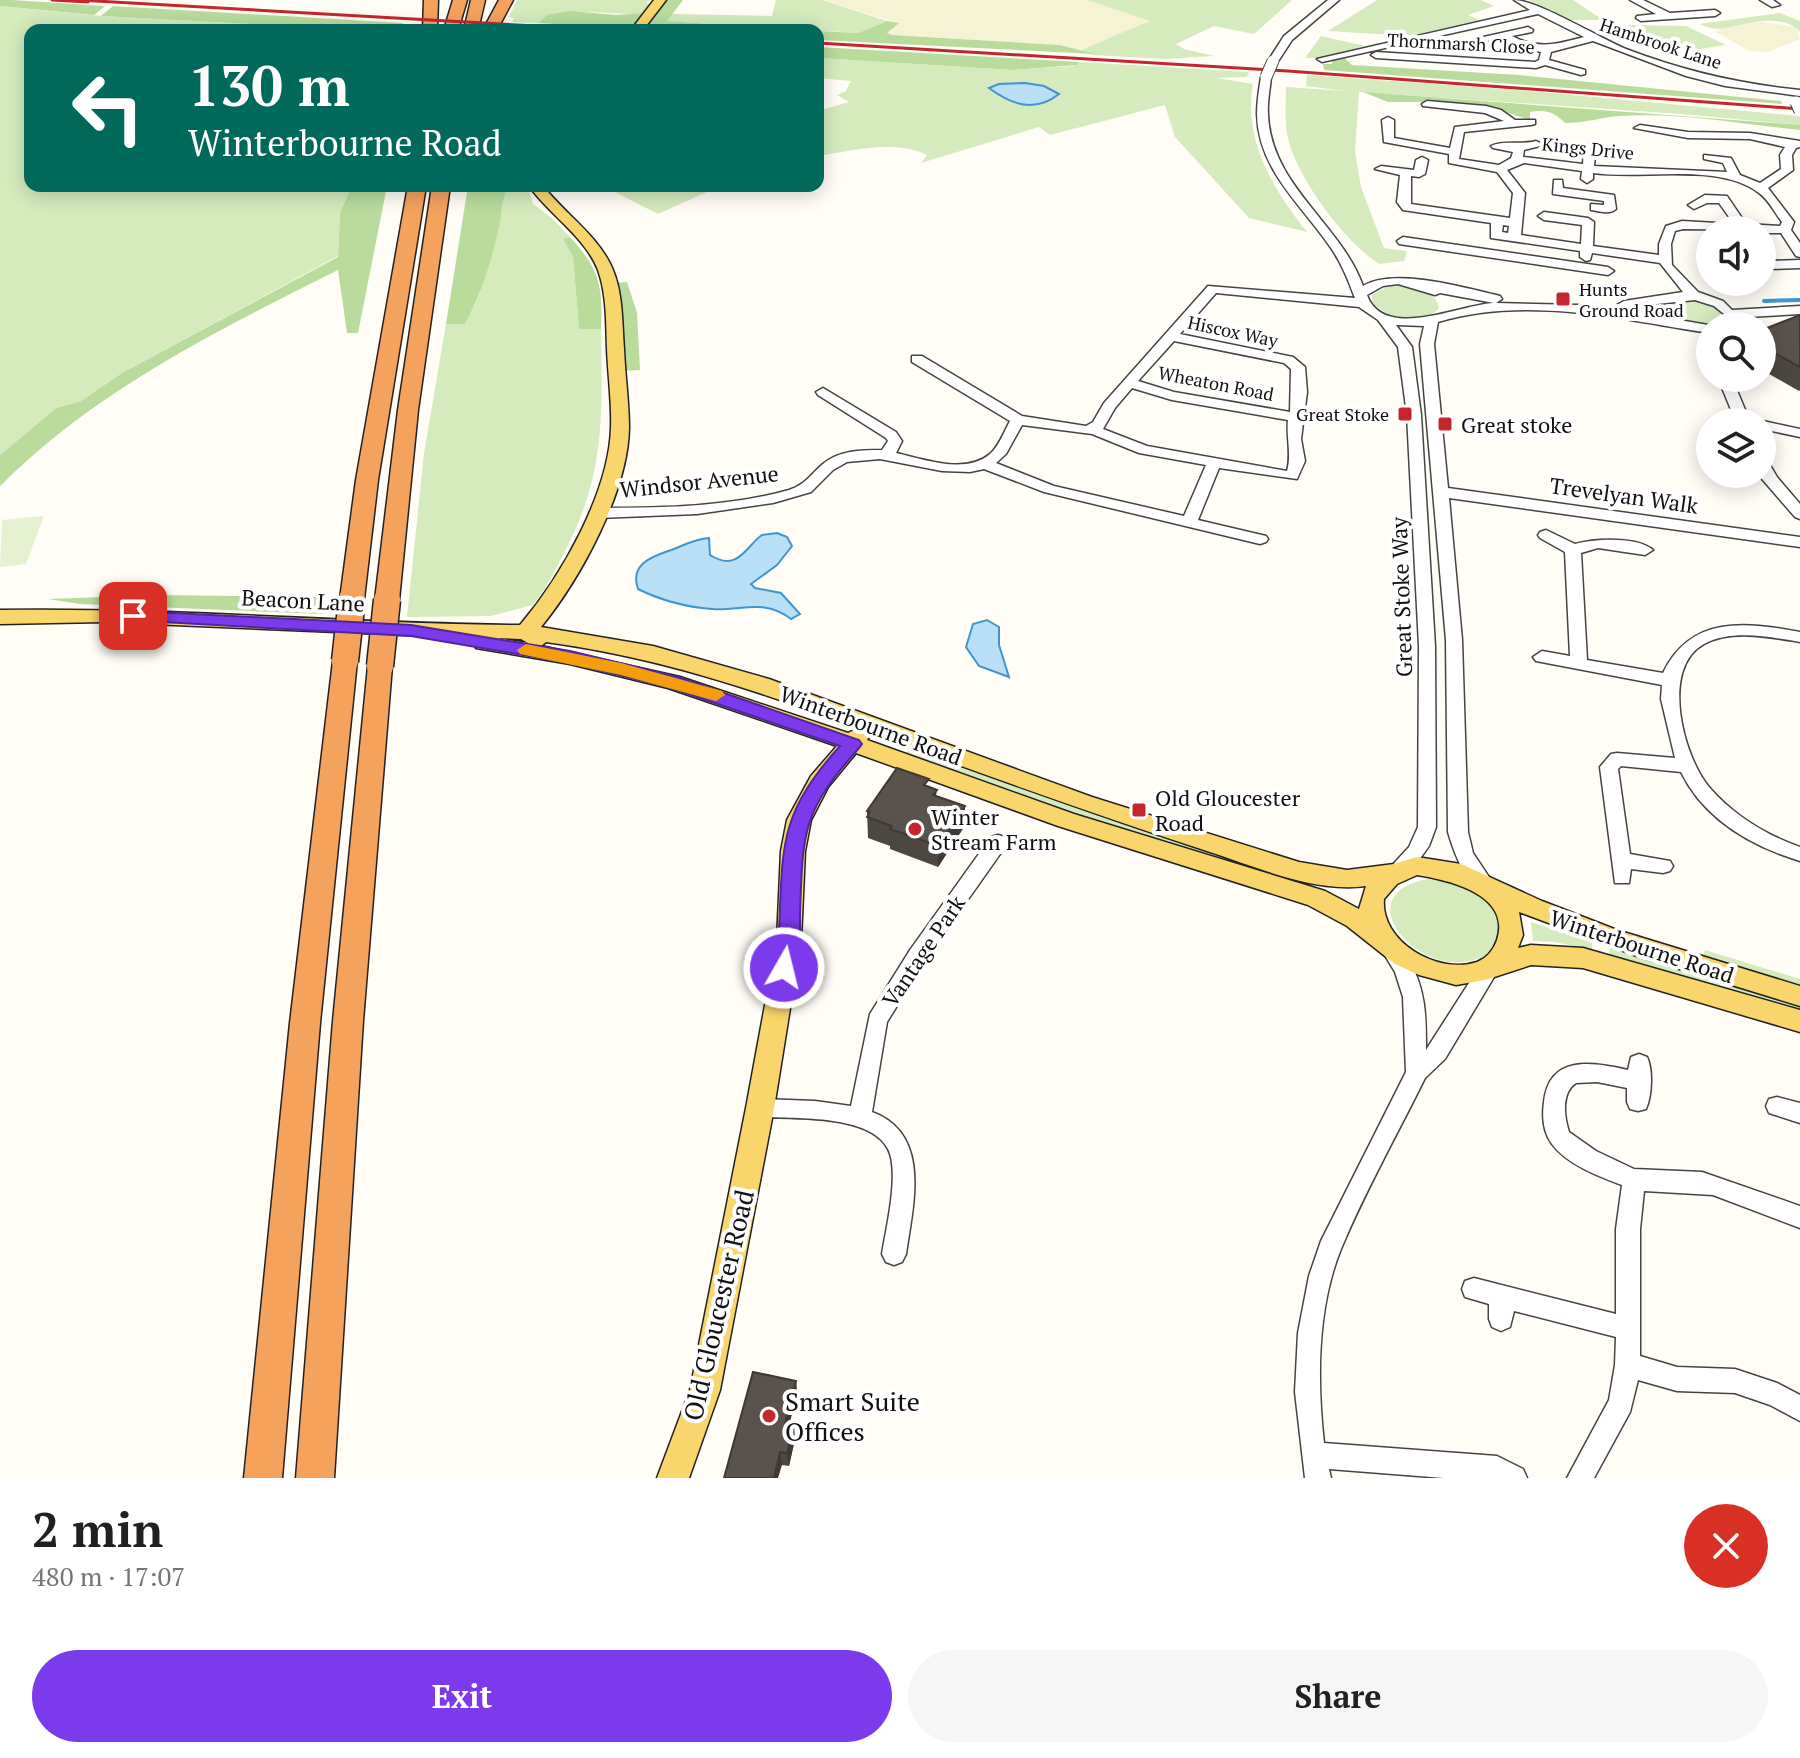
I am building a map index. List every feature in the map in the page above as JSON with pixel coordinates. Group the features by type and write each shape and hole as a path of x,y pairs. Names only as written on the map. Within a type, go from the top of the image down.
{"highway":[{"path":"430,24 431,0"},
{"path":"453,24 460,0"},
{"path":"472,24 478,0"},
{"path":"495,24 507,0"},
{"path":"367,480 363,428 402,192"},
{"path":"263,1478 305,1023 352,599 367,480 416,192"},
{"path":"315,1478 348,1021 380,666 408,410 440,192"},
{"path":"408,410 427,361 456,192"}],"main road":[{"path":"642,24 660,0"},
{"path":"526,632 555,597 598,513 614,467 620,430 611,287 606,271 591,244 541,192"},
{"path":"555,597 556,617 570,648"},
{"name":"Beacon Lane","path":"0,617 104,615 411,631"},
{"path":"411,631 526,632 570,648"},
{"name":"Winterbourne Road","path":"411,631 570,648 653,653 761,684 1084,803 1307,873 1347,879 1395,872"},
{"name":"Winterbourne Road","path":"570,648 752,707 1066,820 1316,898 1356,919 1389,946"},
{"name":"Old Gloucester Road","path":"673,1478 705,1390 760,1108 789,940 793,851 799,820 819,782 867,724"},
{"path":"1417,866 1439,867 1462,873 1485,885 1505,906 1514,928 1513,942 1506,955 1493,966 1472,973 1440,972 1408,961 1389,946 1376,929 1370,913 1372,897 1379,884 1395,872 1417,866"},
{"name":"Winterbourne Road","path":"1485,885 1546,915 1601,936 1800,996"},
{"name":"Winterbourne Road","path":"1493,966 1531,955 1583,958 1800,1021"}],"street":[{"path":"1334,0 1288,38 1273,61 1266,77 1262,120 1271,157 1305,210 1344,255 1363,298 1383,318 1409,323 1485,307 1618,313 1672,321 1696,328"},
{"name":"Hambrook Lane","path":"1519,0 1590,39 1698,76 1797,100"},
{"path":"1635,0 1671,17"},
{"path":"1322,59 1538,11"},
{"path":"1641,18 1715,13"},
{"path":"1457,44 1528,30"},
{"path":"1503,35 1545,56"},
{"name":"Thornmarsh Close","path":"1376,55 1536,65 1545,56 1590,39"},
{"name":"Thornmarsh Close","path":"1545,56 1581,72"},
{"path":"1427,104 1446,109 1495,111 1507,115 1512,123"},
{"path":"1514,238 1519,193 1501,169 1452,160 1460,128 1531,122"},
{"path":"1405,133 1388,125 1387,139 1454,152"},
{"path":"1650,130 1750,136 1796,144"},
{"path":"1497,146 1518,155 1519,146 1536,144"},
{"path":"1760,188 1794,167 1786,155 1796,144"},
{"path":"1587,195 1590,146"},
{"name":"Kings Drive","path":"1501,169 1518,155 1588,168 1735,177 1760,188 1778,202 1780,213 1791,225 1800,253"},
{"name":"Kings Drive","path":"1708,157 1727,160 1735,177"},
{"path":"1381,169 1419,174 1422,160"},
{"path":"1406,172 1403,202 1410,210 1516,223"},
{"path":"1558,182 1557,191 1610,198 1610,209 1595,207"},
{"path":"1694,205 1705,199 1723,199 1734,216"},
{"path":"1544,216 1588,222 1585,268"},
{"path":"1492,254 1497,220"},
{"path":"1696,226 1682,225 1670,229 1665,260 1674,276 1694,296 1719,312"},
{"path":"1495,235 1665,260"},
{"path":"1403,241 1608,271"},
{"path":"1344,255 1391,280 1523,302 1615,306 1694,296"},
{"path":"1776,262 1800,264"},
{"path":"1672,321 1660,311 1674,276"},
{"path":"1776,276 1780,281"},
{"path":"1363,298 1373,284 1391,280"},
{"path":"1426,286 1448,302 1438,318"},
{"path":"1091,429 1099,425 1109,406 1213,289 1289,308"},
{"path":"1236,300 1363,298"},
{"path":"1753,312 1800,310"},
{"name":"Great Stoke Way","path":"1383,318 1405,347 1414,415 1427,646 1427,827 1421,845 1408,863 1395,872"},
{"name":"Great Stoke Way","path":"1438,318 1427,344 1454,640 1458,832 1464,854 1485,885"},
{"path":"1692,328 1696,332"},
{"name":"Hiscox Way","path":"1170,336 1288,360 1298,367 1300,378 1301,398 1296,417"},
{"path":"917,359 1018,420 1052,427 1091,429 1144,450 1292,476 1298,464 1299,451 1293,438 1296,417"},
{"name":"Wheaton Road","path":"1129,383 1172,396 1296,417"},
{"path":"823,392 891,435 895,441 887,455"},
{"path":"986,464 997,457 1018,420"},
{"path":"1776,430 1800,433"},
{"name":"Windsor Avenue","path":"598,513 676,509 777,497 813,485 838,460 865,454 887,455 960,469 986,464"},
{"path":"1189,522 1214,463"},
{"path":"986,464 1049,489 1260,539"},
{"path":"1776,486 1800,514"},
{"name":"Trevelyan Walk","path":"1442,492 1800,542"},
{"path":"1546,535 1573,550 1597,543 1645,550"},
{"path":"1573,550 1579,664"},
{"path":"1800,637 1742,630 1709,636 1690,645 1674,660 1669,680 1673,722 1686,766 1706,797 1741,827 1800,854"},
{"path":"1542,657 1669,680"},
{"path":"1663,866 1622,869 1609,767 1617,759 1686,766"},
{"name":"Vantage Park","path":"860,1116 877,1020 917,956 998,842"},
{"path":"1389,946 1408,981 1415,1003 1412,1044 1417,1072"},
{"path":"1493,966 1437,1053 1417,1072 1339,1223 1319,1279 1310,1334 1316,1466 1497,1469 1514,1478"},
{"path":"1639,1082 1598,1072 1567,1076 1556,1087 1554,1095 1555,1124 1560,1140 1634,1179 1703,1182 1799,1210"},
{"path":"1777,1106 1800,1113"},
{"path":"760,1108 860,1116 883,1126 898,1144 901,1155 894,1254"},
{"path":"1580,1478 1621,1403 1628,1365 1628,1229 1634,1179"},
{"path":"1474,1289 1501,1307 1629,1329"},
{"path":"1628,1365 1677,1379 1735,1381 1777,1395 1799,1409"}],"shaded area":[{"path":"822,0 1087,0 1152,21 1081,50 1060,45 892,35 887,33 898,23"},
{"path":"1763,22 1796,27 1800,39 1767,52 1749,51 1716,32 1728,25"}],"green space":[{"path":"0,0 105,6 94,15 0,6"},
{"path":"517,0 651,1 646,2 649,4 643,13 574,12 549,17 539,23 512,22 514,18 509,17"},
{"path":"667,0 683,0 667,21 710,24 649,24"},
{"path":"776,0 822,0 887,21 858,33 824,31 824,24 666,21 672,14 772,16"},
{"path":"1087,0 1292,0 1254,34 1214,26 1176,44 1214,56 1166,59 1092,55 1081,50 1150,21"},
{"path":"1377,0 1481,0 1494,6 1468,15 1479,20 1410,36 1328,31"},
{"path":"1529,0 1573,0 1603,20 1567,20"},
{"path":"0,6 101,16 252,24 24,24 24,192 349,192 340,212 338,256 122,373 81,401 56,408 0,455"},
{"path":"113,6 403,23 252,24 101,16"},
{"path":"571,11 616,15 643,13 635,24 539,23 547,15"},
{"path":"1780,13 1800,21 1800,32 1792,25 1772,21 1718,29 1699,24"},
{"path":"887,21 899,23 887,33 892,35 1060,45 1095,54 824,40 824,31 858,33"},
{"path":"1627,25 1686,26 1726,45 1692,50 1653,38"},
{"path":"1321,36 1365,46 1305,58"},
{"path":"824,47 1079,62 1077,65 1014,70 824,58"},
{"path":"1343,56 1352,65 1519,75 1781,101 1782,104 1324,70 1323,64 1332,64 1332,59"},
{"path":"824,58 1014,70 1073,66 1079,62 1249,72 1247,77 1217,78 1253,84 1252,125 1257,144 1272,181 1307,232 1249,218 1175,137 1165,105 1050,135 1039,127 921,163 927,155 901,148 873,148 824,155 824,109 849,102 837,95 846,91 851,81 824,79"},
{"path":"1307,75 1518,90 1800,116 1800,125 1359,92 1355,152 1361,187 1384,248 1407,251 1404,261 1379,264 1337,225 1293,154 1286,125 1286,87 1345,91 1306,86"},
{"path":"1363,92 1800,125 1800,130 1710,119 1642,115 1565,123 1549,112 1540,111 1530,112 1530,120 1496,109 1432,102 1388,102"},
{"path":"349,192 386,192 358,333 347,333 338,270 204,339 117,391 76,420 0,486 0,455 56,408 81,401 122,373 338,257 340,212"},
{"path":"467,192 507,192 490,261 471,312 465,324 446,324"},
{"path":"506,192 530,192 533,204 570,237 563,239 573,257 579,329 601,329 601,419 594,473 576,527 533,605 491,616 407,617 424,453 446,324 465,324 474,306"},
{"path":"615,192 707,192 658,214"},
{"path":"570,237 588,259 598,279 601,329 579,329 573,257 563,239"},
{"path":"627,282 637,313 640,370 620,371 615,283"},
{"path":"1388,286 1426,291 1439,308 1432,314 1415,319 1396,317 1373,303 1372,295"},
{"path":"1674,300 1698,300 1720,312 1696,312 1694,324 1680,320 1669,312 1668,305"},
{"path":"44,516 26,564 0,567 2,520"},
{"path":"158,595 325,597 323,614 80,604 48,599"},
{"path":"914,744 1290,874 1288,879 1055,807 905,754"},
{"path":"1428,879 1466,889 1489,903 1499,925 1496,943 1487,954 1477,959 1454,962 1432,957 1413,947 1399,932 1391,916 1392,900 1404,887"},
{"path":"1531,922 1592,942 1592,950 1533,941"},
{"path":"1610,947 1800,1004 1800,1012 1609,954"},
{"path":"1705,950 1800,979 1800,986 1703,956"}],"water":[{"path":"999,84 1044,86 1059,94 1032,105 1006,99 989,88"},
{"path":"777,533 787,537 792,546 777,565 751,584 755,588 781,593 800,614 791,619 762,607 693,607 638,589 636,580 640,567 657,555 709,538 710,555 728,561 740,556 762,535"},
{"path":"987,620 999,627 999,645 1009,677 979,666 966,647 973,624"}],"building":[{"path":"1800,315 1800,367 1776,354 1776,324"},
{"path":"897,768 929,779 924,785 937,790 933,795 965,806 939,846 890,829 892,826 867,817 870,812 867,811"},
{"name":"Smart Suite Offices","path":"753,1372 796,1381 785,1424 794,1426 787,1453 780,1452 774,1478 724,1478"}],"waterway":[{"path":"1764,301 1800,300"}],"railway":[{"path":"52,0 88,2"},
{"path":"78,0 501,24"},
{"path":"824,43 1288,71 1800,109"}],"slow traffic":[{"path":"526,650 621,669 716,695"}],"place":[{"name":"Hunts Ground Road","path":"1563,299"},
{"name":"Great Stoke","path":"1405,414"},
{"name":"Great stoke","path":"1445,424"},
{"name":"Old Gloucester Road","path":"1139,810"},
{"name":"Winter Stream Farm","path":"915,829"},
{"name":"Smart Suite Offices","path":"769,1416"}],"route":[{"path":"133,616 411,631 570,657 672,682 853,744 819,782 799,820 793,851 789,940 784,968"}]}
